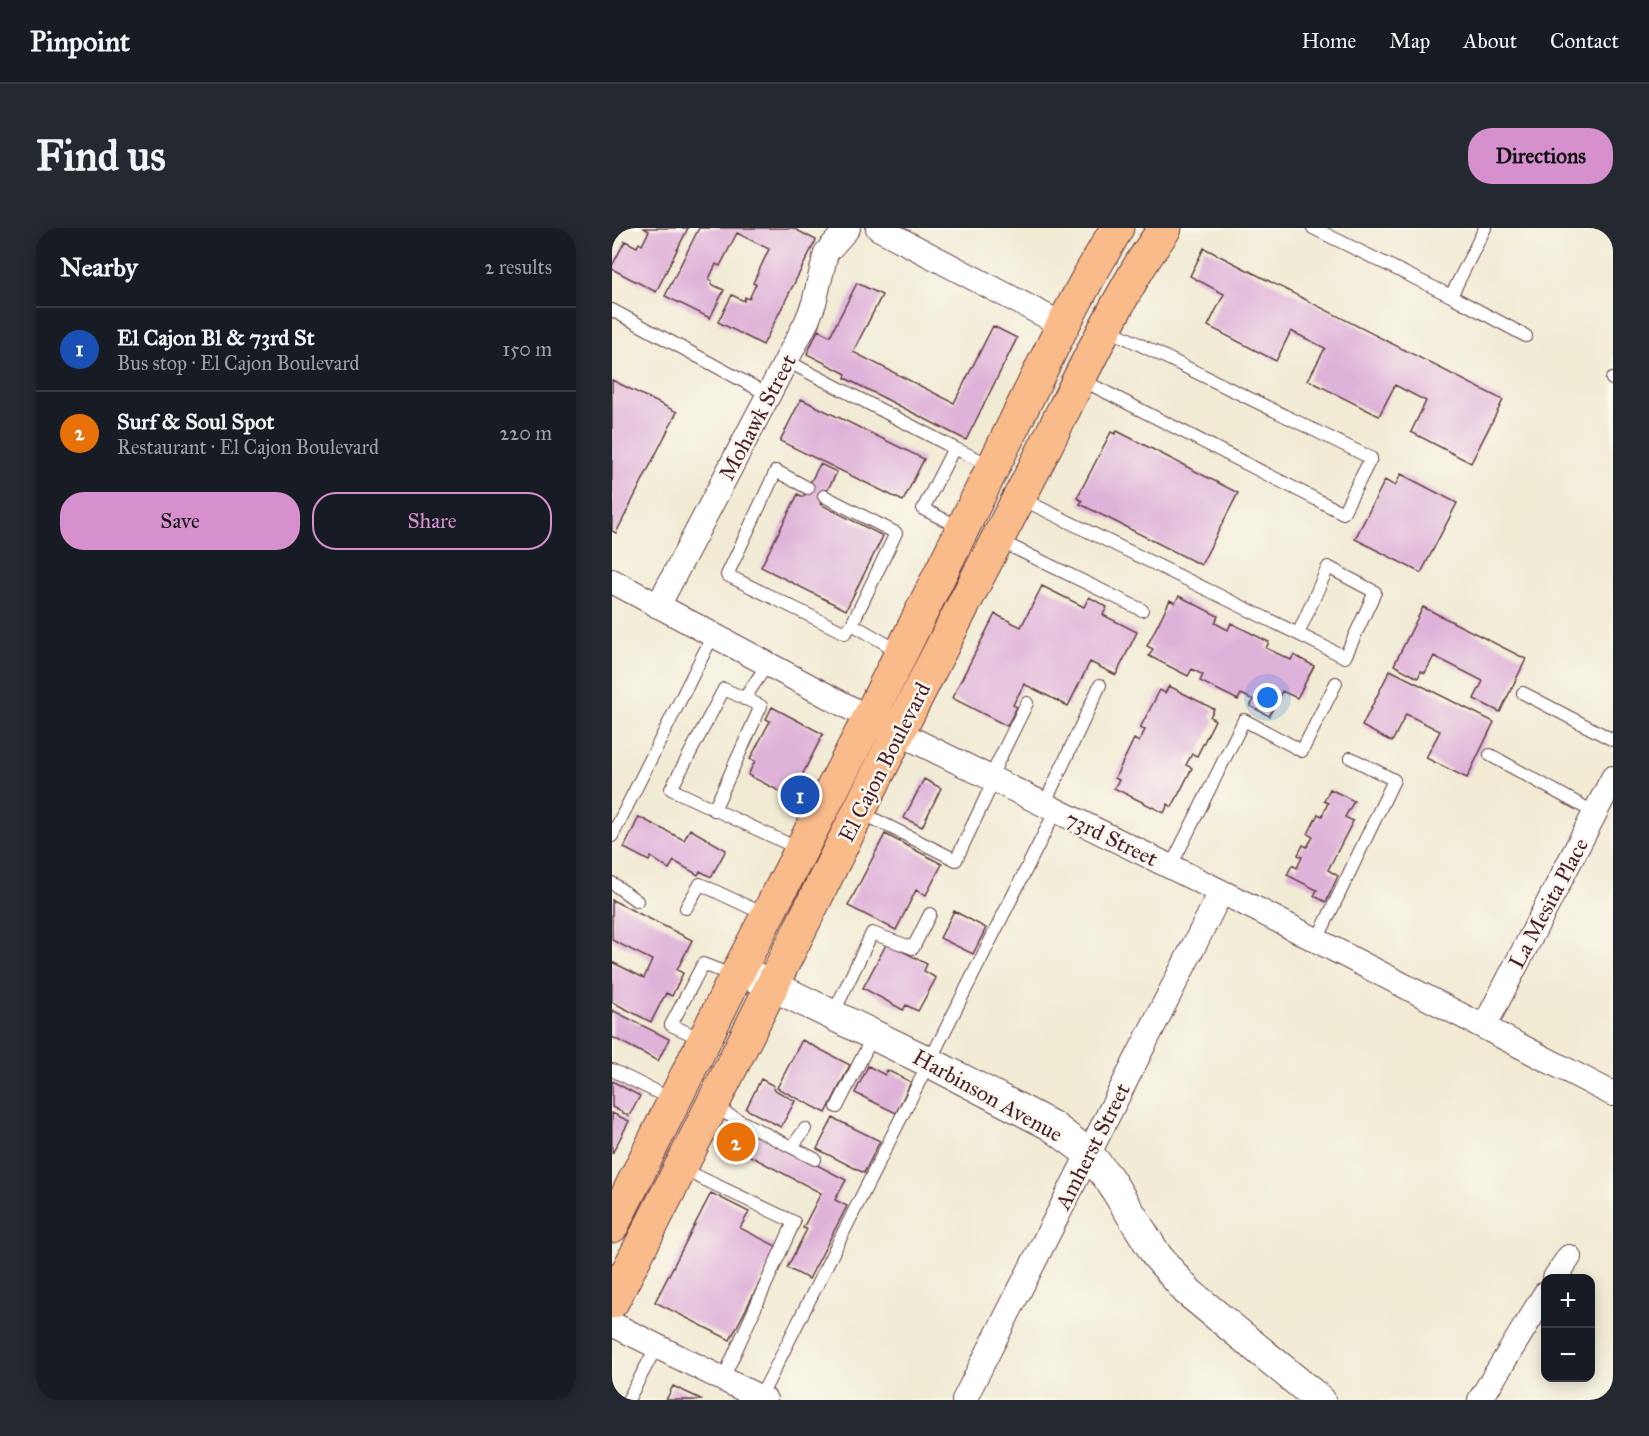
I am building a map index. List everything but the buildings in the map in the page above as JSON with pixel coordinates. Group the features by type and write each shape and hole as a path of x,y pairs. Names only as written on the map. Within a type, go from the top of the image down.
{"main road":[{"name":"El Cajon Boulevard","path":"612,1302 1105,327 1136,271 1165,228"},
{"name":"El Cajon Boulevard","path":"612,1226 1113,229"}],"street":[{"name":"Mohawk Street","path":"658,606 807,321 814,303 826,253 848,228"},
{"path":"878,228 1063,325"},
{"name":"73rd Street","path":"612,581 898,733 1171,866 1613,1094"},
{"name":"La Mesita Place","path":"1484,1027 1613,778"},
{"name":"Amherst Street","path":"963,1400 1221,892"},
{"name":"Harbinson Avenue","path":"738,973 772,985 833,1014 1052,1126 1088,1154 1109,1179 1143,1237 1172,1275 1204,1306 1318,1399"},
{"path":"1558,1274 1569,1257"},
{"path":"1480,1400 1541,1301"},
{"path":"612,1324 761,1399"}],"lane":[{"path":"1313,228 1526,336"},
{"path":"1451,296 1485,228"},
{"path":"612,310 769,395"},
{"path":"1079,378 1343,513 1371,458 1105,327"},
{"path":"787,361 993,467"},
{"path":"954,448 923,509 963,529"},
{"path":"808,488 776,471 727,575 845,633 852,624 896,533 824,496"},
{"path":"1019,498 1345,657 1375,592 1328,567 1298,634"},
{"path":"996,540 1142,610"},
{"path":"852,624 901,653"},
{"path":"612,836 713,635"},
{"path":"744,699 767,665"},
{"path":"1171,866 1244,720 1302,751 1336,683"},
{"path":"761,1399 929,1062 1050,808 1100,685"},
{"path":"714,810 761,706 724,689 671,789 714,810 801,850"},
{"path":"1523,693 1613,740"},
{"path":"859,812 956,860 1027,703"},
{"path":"1490,755 1595,813"},
{"path":"1317,940 1394,780 1351,758"},
{"path":"612,883 637,901"},
{"path":"686,908 700,884 768,916"},
{"path":"833,1014 872,933 913,948 930,914"},
{"path":"837,1107 874,1035"},
{"path":"612,1070 675,1101"},
{"path":"712,1106 815,1159"},
{"path":"792,1147 806,1129"},
{"path":"681,1168 794,1222 723,1379"},
{"path":"628,1400 657,1346"}],"place":[{"name":"El Cajon Bl & 73rd St","path":"800,795"},
{"name":"Surf & Soul Spot","path":"736,1142"}]}
